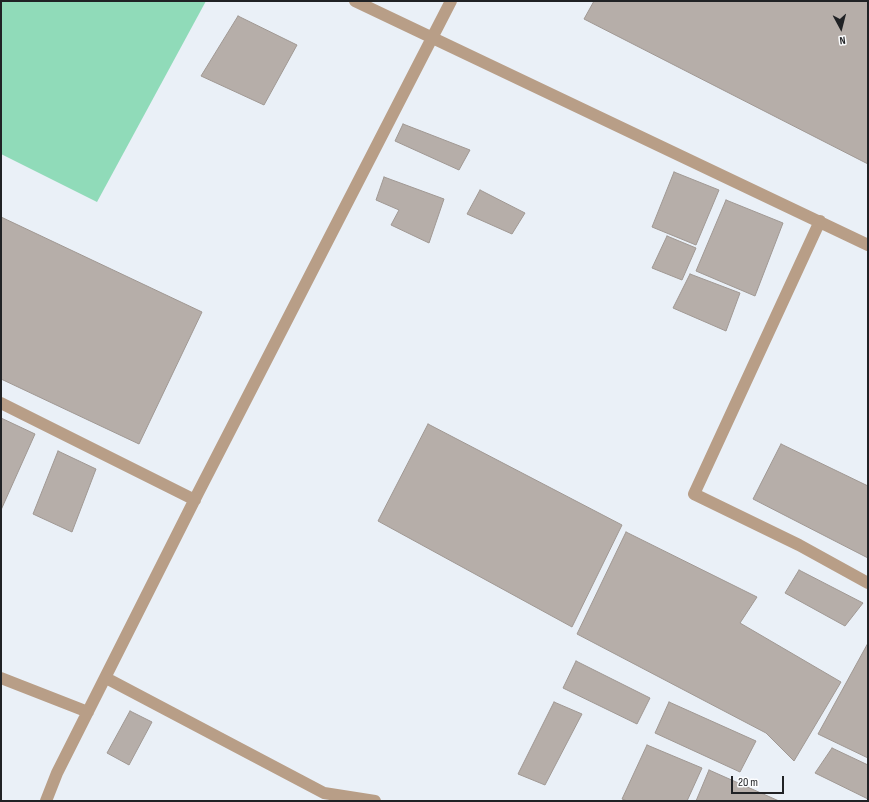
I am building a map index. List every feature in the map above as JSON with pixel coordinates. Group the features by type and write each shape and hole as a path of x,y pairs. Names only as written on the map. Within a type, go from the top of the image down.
{"street":[{"path":"355,1 868,245"},
{"path":"46,801 57,773 195,500 431,37 451,1"},
{"path":"820,221 694,494 799,545 868,583"},
{"path":"1,403 195,500"},
{"path":"1,678 88,712"},
{"path":"106,678 324,793 375,801"}],"green space":[{"path":"1,1 206,1 97,202 1,154"}],"building":[{"path":"594,1 868,1 868,164 584,19"},
{"path":"238,16 297,45 264,105 201,76"},
{"path":"403,124 470,150 459,170 395,141"},
{"path":"674,172 719,190 696,245 652,227"},
{"path":"384,177 444,199 429,243 391,225 399,210 376,200"},
{"path":"480,190 525,213 512,234 467,214"},
{"path":"726,200 783,223 755,296 696,271"},
{"path":"1,217 202,312 139,444 1,379"},
{"path":"667,236 696,248 682,280 652,268"},
{"path":"690,274 740,293 726,331 673,308"},
{"path":"1,418 35,434 1,510"},
{"path":"428,424 622,525 572,627 378,521"},
{"path":"781,444 868,486 868,558 753,499"},
{"path":"58,451 96,469 72,532 33,514"},
{"path":"626,532 757,597 740,623 841,682 794,761 766,733 577,634"},
{"path":"799,570 863,603 845,626 785,593"},
{"path":"868,643 868,758 818,734"},
{"path":"576,661 650,698 637,724 563,688"},
{"path":"554,702 582,714 545,785 518,774"},
{"path":"669,702 756,741 740,772 655,733"},
{"path":"130,711 152,722 129,765 107,753"},
{"path":"647,745 702,768 687,801 627,801 622,799"},
{"path":"832,748 868,765 868,799 815,773"},
{"path":"709,770 779,801 696,801"}]}
